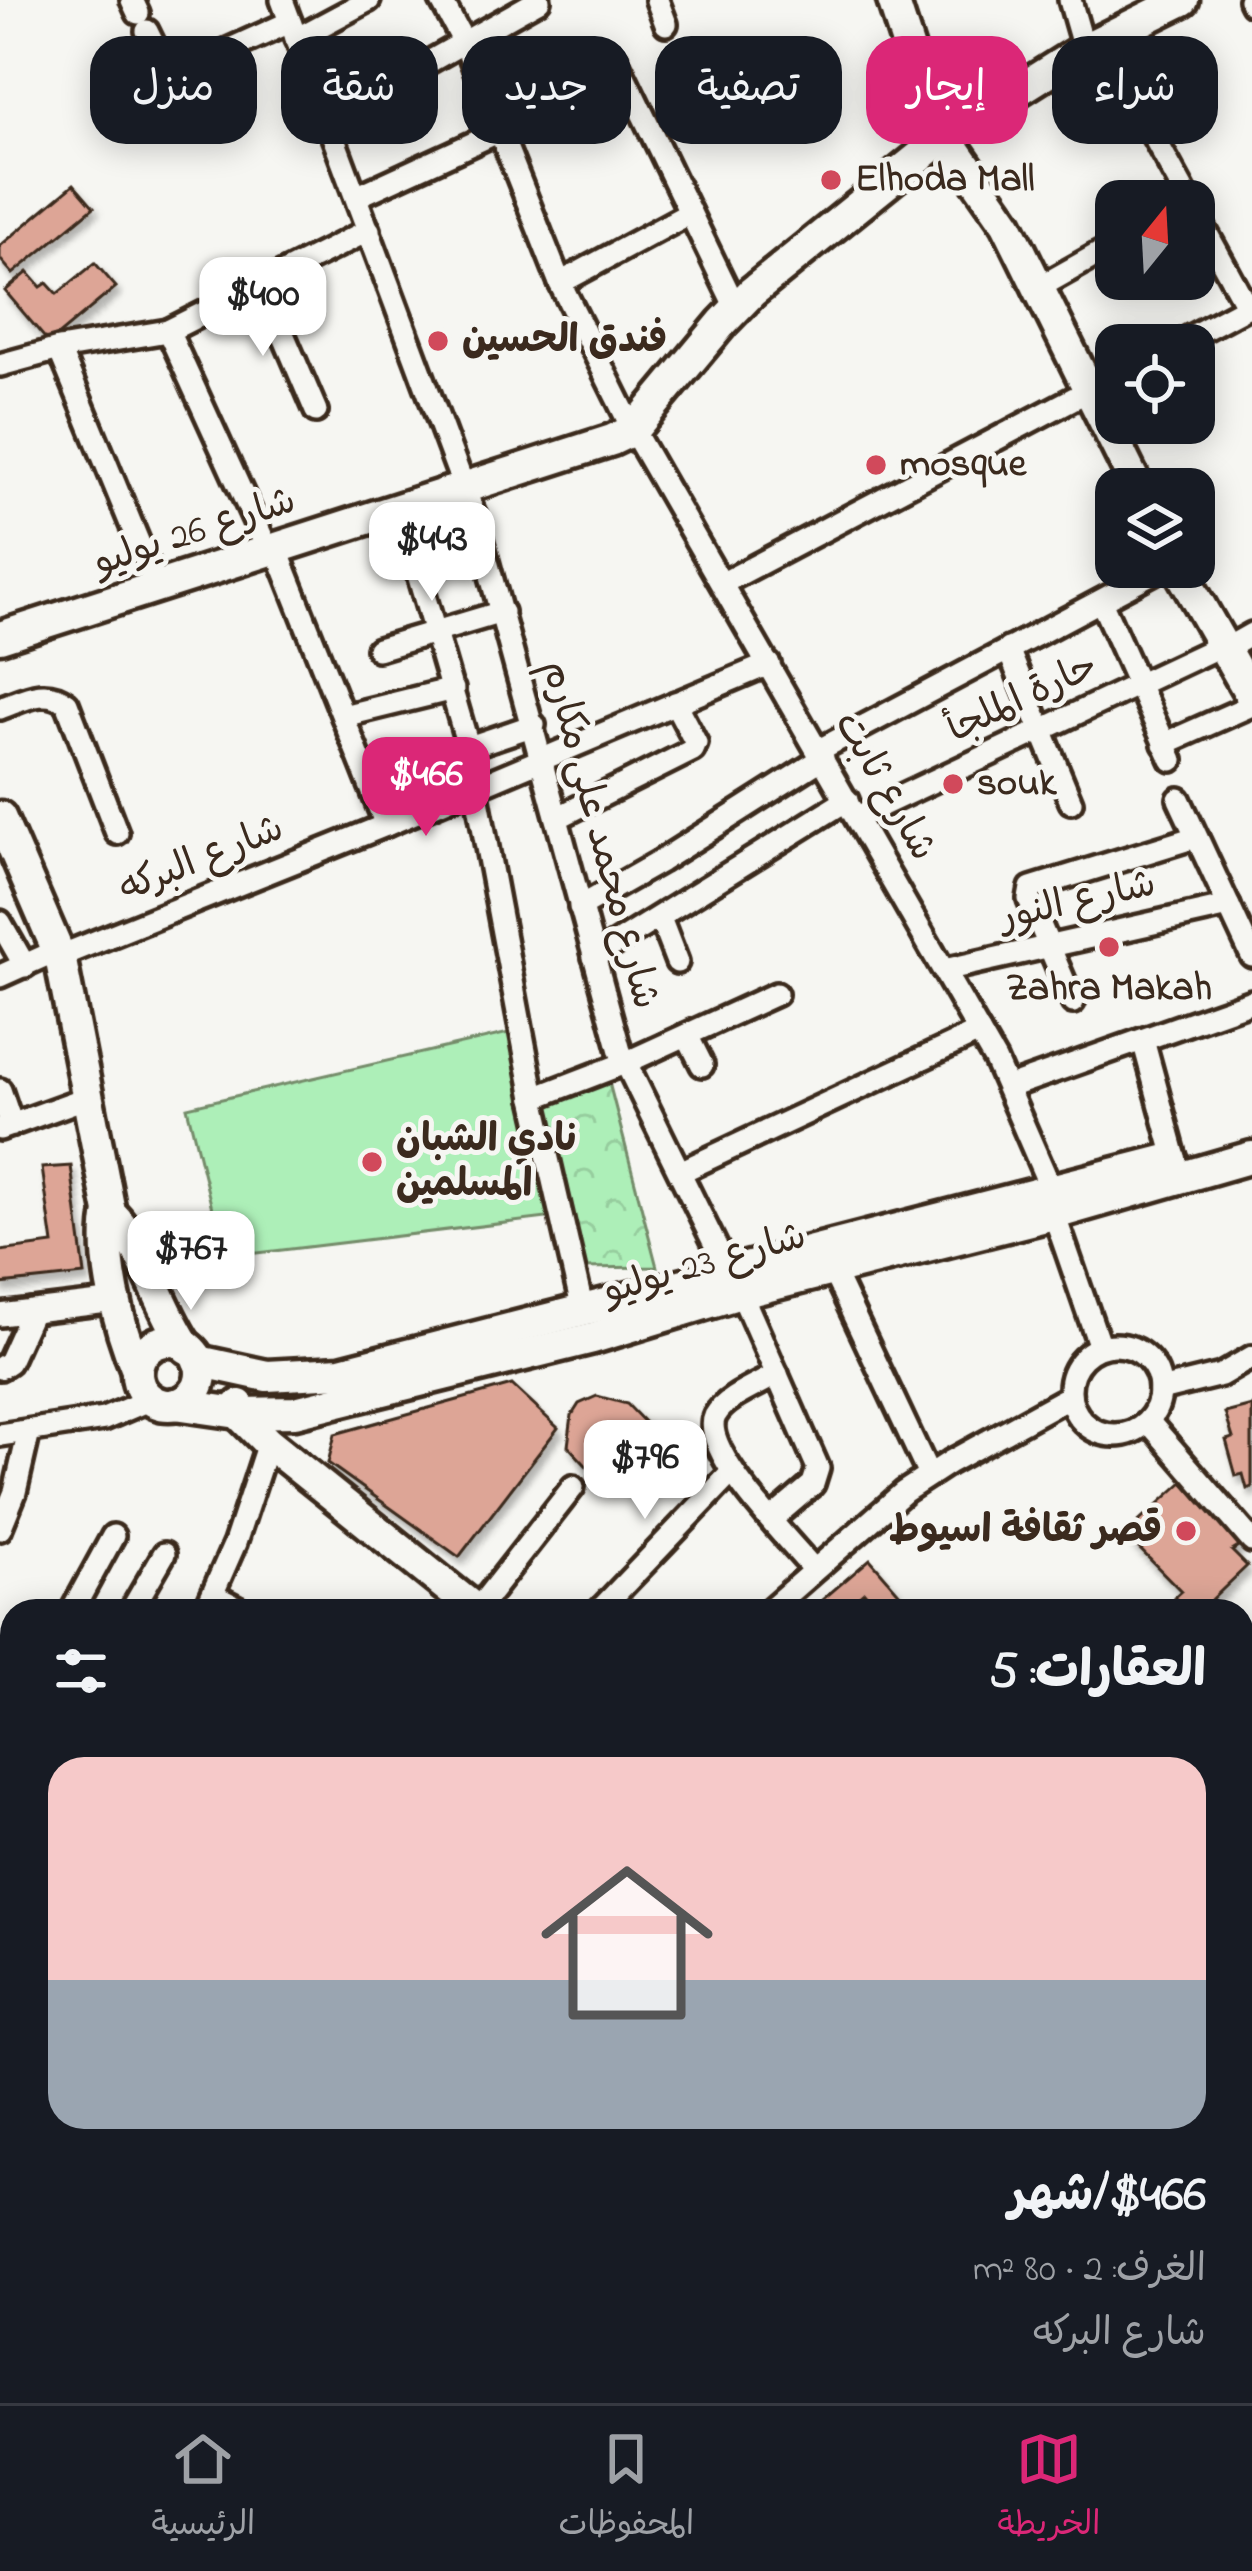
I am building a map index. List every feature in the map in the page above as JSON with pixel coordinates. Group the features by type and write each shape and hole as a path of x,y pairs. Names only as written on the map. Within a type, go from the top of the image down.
{"main road":[{"path":"892,0 903,36"},
{"name":"شارع 26 يوليو","path":"1108,36 1166,4"},
{"name":"شارع 26 يوليو","path":"0,638 633,430 736,308 935,144"},
{"path":"949,144 1007,224 1127,468"},
{"path":"1189,588 1252,701"},
{"path":"0,817 59,953 110,1212 107,1239 116,1300 140,1387 163,1402 196,1388 193,1354 171,1323 127,1232 110,1212"},
{"name":"شارع 23 يوليو","path":"193,1354 315,1392 593,1338 734,1282 832,1269 1252,1137"},
{"name":"شارع 23 يوليو","path":"163,1402 238,1413 295,1412 315,1392 583,1311 734,1282 1252,1157"},
{"path":"137,1370 144,1353 160,1343 193,1354"},
{"path":"243,1373 238,1413 462,1599"}],"street":[{"name":"شارع محمد على مكارم","path":"282,0 295,36"},
{"path":"139,15 165,68 175,74 369,0"},
{"name":"شارع ثابت","path":"441,0 462,38"},
{"path":"475,36 539,0"},
{"path":"657,0 666,24"},
{"path":"1070,0 1089,36"},
{"path":"631,90 736,308"},
{"name":"شارع محمد على مكارم","path":"335,144 466,487 625,1064 817,1462 813,1484 772,1519"},
{"path":"356,196 471,144"},
{"name":"شارع ثابت","path":"505,144 560,284 633,430 1009,1087 1100,1347"},
{"path":"1154,144 1176,180"},
{"path":"560,284 690,213"},
{"path":"0,364 59,349 168,332 369,230"},
{"path":"1215,245 1250,306 1215,324"},
{"path":"1038,288 1095,256"},
{"path":"262,285 316,411"},
{"path":"168,332 272,549 386,825"},
{"path":"59,349 156,586"},
{"path":"723,583 1095,387"},
{"path":"400,508 467,746 534,1098 583,1311"},
{"path":"580,907 694,841 821,754 1125,588"},
{"path":"1101,601 1168,752 1252,701"},
{"path":"378,649 502,612"},
{"name":"حارة الملجأ","path":"594,957 852,808 1041,730 1252,634"},
{"path":"1008,649 1071,802"},
{"name":"شارع البركه","path":"0,976 386,825 769,664"},
{"path":"343,716 453,688"},
{"path":"0,708 40,694 67,704 117,833"},
{"path":"557,818 693,750 696,743 676,703"},
{"path":"369,781 534,724"},
{"path":"1179,799 1252,956"},
{"path":"1073,1002 1029,899 1036,885 1196,837"},
{"name":"شارع النور","path":"944,970 1228,906"},
{"path":"660,918 677,962"},
{"path":"0,922 26,966"},
{"path":"534,1098 625,1064 776,994"},
{"path":"1009,1087 1252,1001"},
{"path":"680,1172 979,1032"},
{"path":"687,1035 702,1065"},
{"path":"1143,1040 1175,1158"},
{"path":"0,1090 6,1127 88,1096"},
{"path":"832,1269 929,1475"},
{"path":"0,1315 116,1300"},
{"path":"0,1368 9,1362 32,1311"},
{"path":"1112,1344 1136,1350 1154,1366 1160,1390 1148,1420 1123,1434 1094,1430 1074,1409 1070,1383 1080,1360 1112,1344"},
{"path":"1160,1390 1221,1376 1252,1357"},
{"path":"777,1374 717,1412 713,1440 733,1472 814,1570"},
{"path":"781,1599 929,1475 1070,1396"},
{"path":"0,1435 104,1419 163,1402"},
{"path":"1148,1420 1252,1541"},
{"path":"0,1529 15,1492 29,1431"},
{"path":"211,1599 235,1543 268,1442"},
{"path":"610,1599 733,1472"},
{"path":"486,1599 573,1487"},
{"path":"78,1599 113,1536"},
{"path":"138,1599 164,1554"}],"green space":[{"name":"نادي الشبان المسلمين","path":"513,1032 555,1217 224,1257 187,1107"},
{"path":"607,1075 657,1267 578,1268 540,1100"}],"building":[{"path":"74,184 94,207 13,274 0,259 0,246"},
{"path":"95,263 116,287 49,343 5,291 28,272 41,287 47,283 57,294"},
{"path":"71,1166 85,1275 0,1284 0,1251 53,1244 42,1168"},
{"path":"512,1385 558,1428 459,1557 328,1463 335,1434"},
{"path":"597,1396 627,1404 657,1435 654,1463 635,1482 611,1484 597,1477 568,1446 572,1415 579,1404"},
{"path":"1252,1406 1252,1487 1247,1489 1243,1474 1236,1476 1226,1440 1233,1438 1225,1413"},
{"path":"1183,1482 1240,1546 1232,1551 1247,1566 1213,1599 1176,1599 1181,1591 1125,1534"},
{"path":"870,1559 905,1599 870,1599 864,1592 856,1599 823,1599"}],"place":[{"name":"Elhoda Mall","path":"831,180"},
{"name":"فندق الحسين","path":"438,341"},
{"name":"mosque","path":"876,465"},
{"name":"souk","path":"953,784"},
{"name":"Zahra Makah","path":"1109,947"},
{"name":"نادي الشبان المسلمين","path":"372,1162"},
{"name":"قصر ثقافة اسيوط","path":"1186,1531"}]}
